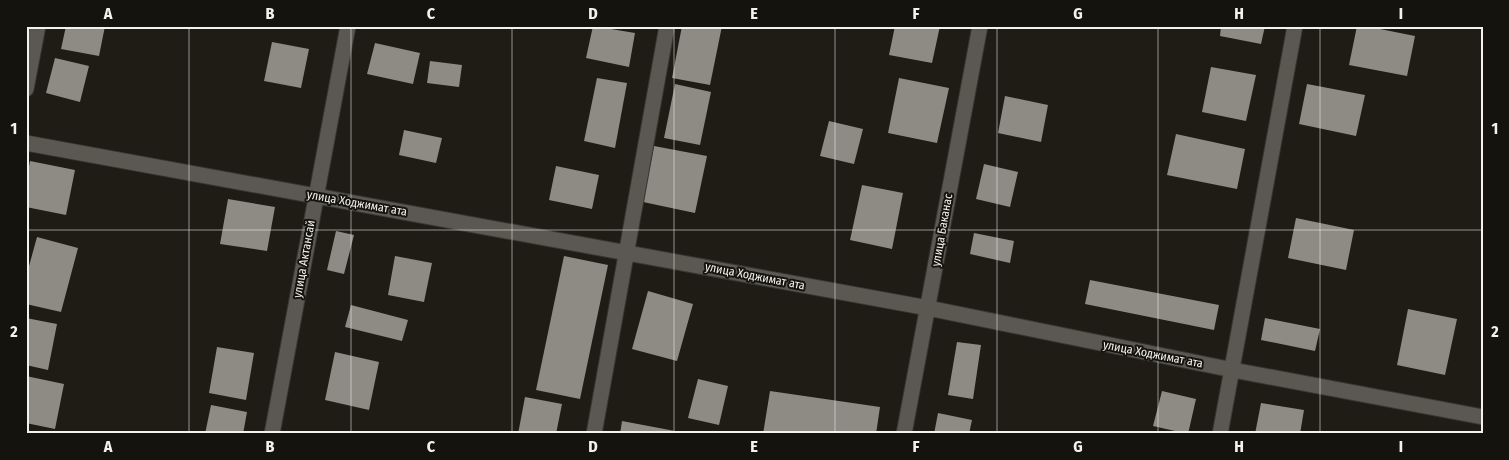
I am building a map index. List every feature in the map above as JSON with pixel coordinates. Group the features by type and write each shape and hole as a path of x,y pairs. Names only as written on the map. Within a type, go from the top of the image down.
{"street":[{"path":"26,89 38,26"},
{"name":"улица Актансай","path":"272,434 348,26"},
{"path":"594,434 668,26"},
{"name":"улица Баканас","path":"904,434 980,26"},
{"path":"1220,434 1295,26"},
{"name":"улица Ходжимат ата","path":"26,143 928,308 1233,370 1483,417"}],"building":[{"path":"66,26 105,26 99,56 61,49"},
{"path":"593,26 635,33 629,67 586,58"},
{"path":"682,26 722,26 710,85 672,78"},
{"path":"895,26 940,26 932,63 889,55"},
{"path":"1221,26 1265,26 1261,44 1220,36"},
{"path":"1357,26 1415,36 1407,76 1349,65"},
{"path":"272,42 309,49 301,88 264,81"},
{"path":"375,43 420,53 413,84 367,74"},
{"path":"55,58 89,66 80,102 46,93"},
{"path":"430,61 462,65 459,87 427,83"},
{"path":"1211,67 1256,75 1246,121 1202,112"},
{"path":"597,78 627,83 615,148 584,141"},
{"path":"899,78 949,88 937,143 888,133"},
{"path":"675,84 711,92 700,145 664,138"},
{"path":"1307,84 1365,95 1356,136 1299,124"},
{"path":"1005,96 1048,105 1041,142 998,133"},
{"path":"829,121 863,129 854,164 820,156"},
{"path":"404,130 442,138 436,163 399,155"},
{"path":"1176,134 1245,149 1237,189 1167,175"},
{"path":"654,146 707,156 695,213 643,202"},
{"path":"30,161 75,170 66,215 26,207 26,182"},
{"path":"984,164 1018,172 1010,207 976,199"},
{"path":"556,166 599,175 592,209 549,200"},
{"path":"862,185 903,193 892,249 850,240"},
{"path":"228,199 275,207 267,251 220,244"},
{"path":"1296,218 1354,230 1346,270 1288,258"},
{"path":"336,231 354,235 344,274 327,270"},
{"path":"974,233 1014,241 1010,263 970,254"},
{"path":"37,237 78,248 61,312 26,304 26,277"},
{"path":"395,256 432,263 424,302 388,295"},
{"path":"564,256 608,265 580,399 536,390"},
{"path":"1090,280 1219,305 1214,330 1085,304"},
{"path":"648,291 693,304 677,361 632,349"},
{"path":"351,305 408,320 402,341 345,327"},
{"path":"1408,309 1457,319 1445,375 1397,365"},
{"path":"26,318 57,324 48,370 26,365"},
{"path":"1265,318 1320,329 1315,351 1261,340"},
{"path":"957,342 981,345 973,399 948,395"},
{"path":"217,347 254,353 246,400 209,393"},
{"path":"335,352 379,362 369,410 325,400"},
{"path":"26,376 64,384 55,429 26,423"},
{"path":"698,379 728,386 719,425 688,418"},
{"path":"770,391 880,407 876,434 763,434"},
{"path":"1162,391 1196,399 1188,434 1153,426"},
{"path":"525,397 562,404 556,434 518,434"},
{"path":"1261,403 1304,410 1300,434 1255,434"},
{"path":"211,405 247,412 243,434 205,434"},
{"path":"938,413 972,420 969,434 934,434"},
{"path":"622,421 675,431 675,434 620,434"}]}
